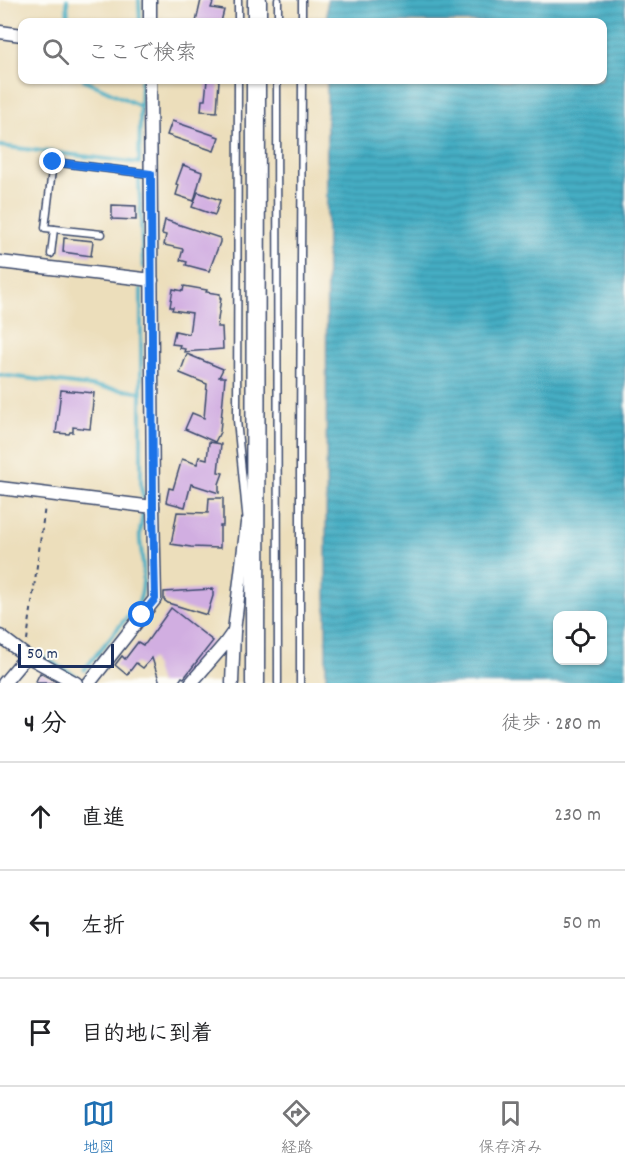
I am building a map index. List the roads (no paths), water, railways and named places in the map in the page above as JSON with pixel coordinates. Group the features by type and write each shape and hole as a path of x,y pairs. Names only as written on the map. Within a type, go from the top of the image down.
{"street":[{"path":"150,0 150,18"},
{"path":"256,18 257,0"},
{"path":"0,32 18,34"},
{"path":"89,683 155,599 150,84"},
{"path":"255,683 251,523 256,84"},
{"path":"0,262 152,280"},
{"path":"0,488 153,507"},
{"path":"235,683 234,631 251,523"},
{"path":"191,683 234,631"},
{"path":"0,636 25,655 76,683"},
{"path":"4,683 25,655"}],"lane":[{"path":"238,0 238,18"},
{"path":"278,0 278,18"},
{"path":"302,0 302,18"},
{"path":"238,84 237,420 251,523"},
{"path":"277,84 278,683"},
{"path":"300,683 302,84"},
{"path":"102,234 45,228 53,162 151,174"},
{"path":"51,254 54,229"}],"water":[{"path":"327,0 625,0 625,683 326,683 327,84 607,84 607,18 327,18"}],"waterway":[{"path":"67,0 68,18"},
{"path":"139,0 140,18"},
{"path":"93,84 140,106"},
{"path":"139,163 141,84"},
{"path":"0,146 139,163"},
{"path":"139,179 143,267"},
{"path":"141,289 141,487 144,499"},
{"path":"0,375 140,392"},
{"path":"84,670 139,602 143,579 140,537 143,512"},
{"path":"32,651 76,676"}]}
